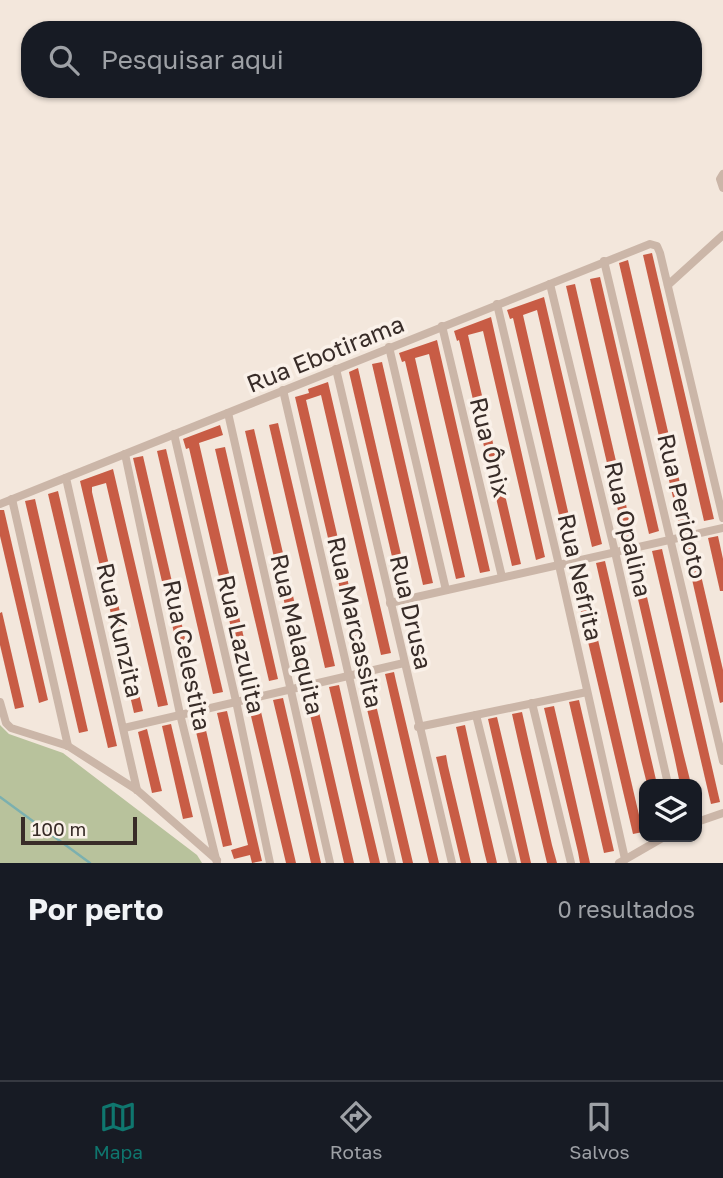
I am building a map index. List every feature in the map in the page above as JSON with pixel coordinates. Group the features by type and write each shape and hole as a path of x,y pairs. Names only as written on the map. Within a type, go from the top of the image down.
{"street":[{"path":"723,174 720,179 723,188"},
{"path":"723,235 668,285 723,518"},
{"name":"Rua Ebotirama","path":"0,504 650,244 657,246 668,285"},
{"name":"Rua Peridoto","path":"604,261 723,761"},
{"name":"Rua Opalina","path":"550,284 667,779"},
{"name":"Rua Nefrita","path":"497,304 559,565 622,861"},
{"name":"Rua Ônix","path":"442,326 502,577"},
{"path":"389,347 446,590"},
{"name":"Rua Drusa","path":"336,369 452,863"},
{"name":"Rua Marcassita","path":"283,390 392,863"},
{"name":"Rua Malaquita","path":"228,413 330,863"},
{"name":"Rua Lazulita","path":"174,434 236,701 270,863"},
{"name":"Rua Celestita","path":"125,454 180,714 218,862"},
{"name":"Rua Kunzita","path":"66,478 136,790"},
{"path":"12,499 68,746"},
{"path":"390,603 723,528"},
{"path":"124,729 404,663"},
{"path":"418,727 587,692"},
{"path":"0,702 10,728 68,746 136,790 218,862"},
{"path":"533,703 571,863"},
{"path":"476,715 513,863"},
{"path":"702,820 723,813"},
{"path":"622,861 655,842"}],"green space":[{"path":"0,725 9,734 63,753 197,855 202,863 0,863"}],"building":[{"path":"652,253 714,519 704,521 643,255"},
{"path":"628,260 690,526 680,528 619,263"},
{"path":"600,277 659,531 649,534 590,279"},
{"path":"575,284 634,539 625,541 566,286"},
{"path":"544,297 602,544 592,547 537,310 523,315 572,529 563,532 513,318 510,319 507,310"},
{"path":"491,317 545,557 536,560 483,331 468,335 521,564 512,566 459,340 457,341 454,331"},
{"path":"437,340 490,571 480,573 429,354 415,358 465,577 456,579 405,361 402,362 399,353"},
{"path":"382,362 433,583 423,585 372,364"},
{"path":"358,368 409,589 400,591 349,372"},
{"path":"328,382 391,653 381,655 321,395 306,400 366,660 357,662 295,397 309,393 308,389"},
{"path":"278,423 335,666 325,668 269,425"},
{"path":"220,425 223,435 199,443 255,686 245,688 189,448 186,449 183,439"},
{"path":"254,429 311,673 301,675 245,431"},
{"path":"225,447 278,679 269,681 215,449"},
{"path":"166,449 223,692 213,694 157,451"},
{"path":"143,456 199,699 190,701 133,458"},
{"path":"113,469 168,705 158,707 106,483 92,487 92,492 143,711 134,713 80,481"},
{"path":"58,491 117,746 108,748 48,494"},
{"path":"35,499 88,731 79,733 25,501"},
{"path":"0,510 4,510 48,700 39,703 0,536"},
{"path":"718,536 723,559 723,591 720,591 708,538"},
{"path":"693,541 723,670 723,702 720,703 684,544"},
{"path":"662,549 720,802 711,804 652,551"},
{"path":"637,554 690,779 679,779 628,556"},
{"path":"605,561 656,779 646,779 596,563"},
{"path":"581,567 639,815 639,833 633,834 571,569"},
{"path":"2,612 24,707 15,709 0,645"},
{"path":"394,672 439,863 429,863 385,674"},
{"path":"370,678 413,863 403,863 360,680"},
{"path":"339,685 380,863 370,863 329,687"},
{"path":"314,691 354,863 344,863 305,693"},
{"path":"283,698 321,863 311,863 273,700"},
{"path":"579,700 614,851 604,853 569,702"},
{"path":"259,703 296,863 286,863 250,712 249,706"},
{"path":"554,706 590,863 580,863 544,708"},
{"path":"227,711 262,861 252,863 250,855 234,859 231,850 248,845 217,713"},
{"path":"522,712 557,863 547,863 521,754 512,714"},
{"path":"203,717 232,845 223,847 193,719"},
{"path":"497,717 531,863 521,863 488,719"},
{"path":"171,724 193,817 183,819 162,726"},
{"path":"465,725 497,863 487,863 484,851 456,727"},
{"path":"147,729 162,791 152,793 138,732"},
{"path":"446,755 471,863 461,863 436,757"}],"waterway":[{"path":"0,797 90,863"}]}
